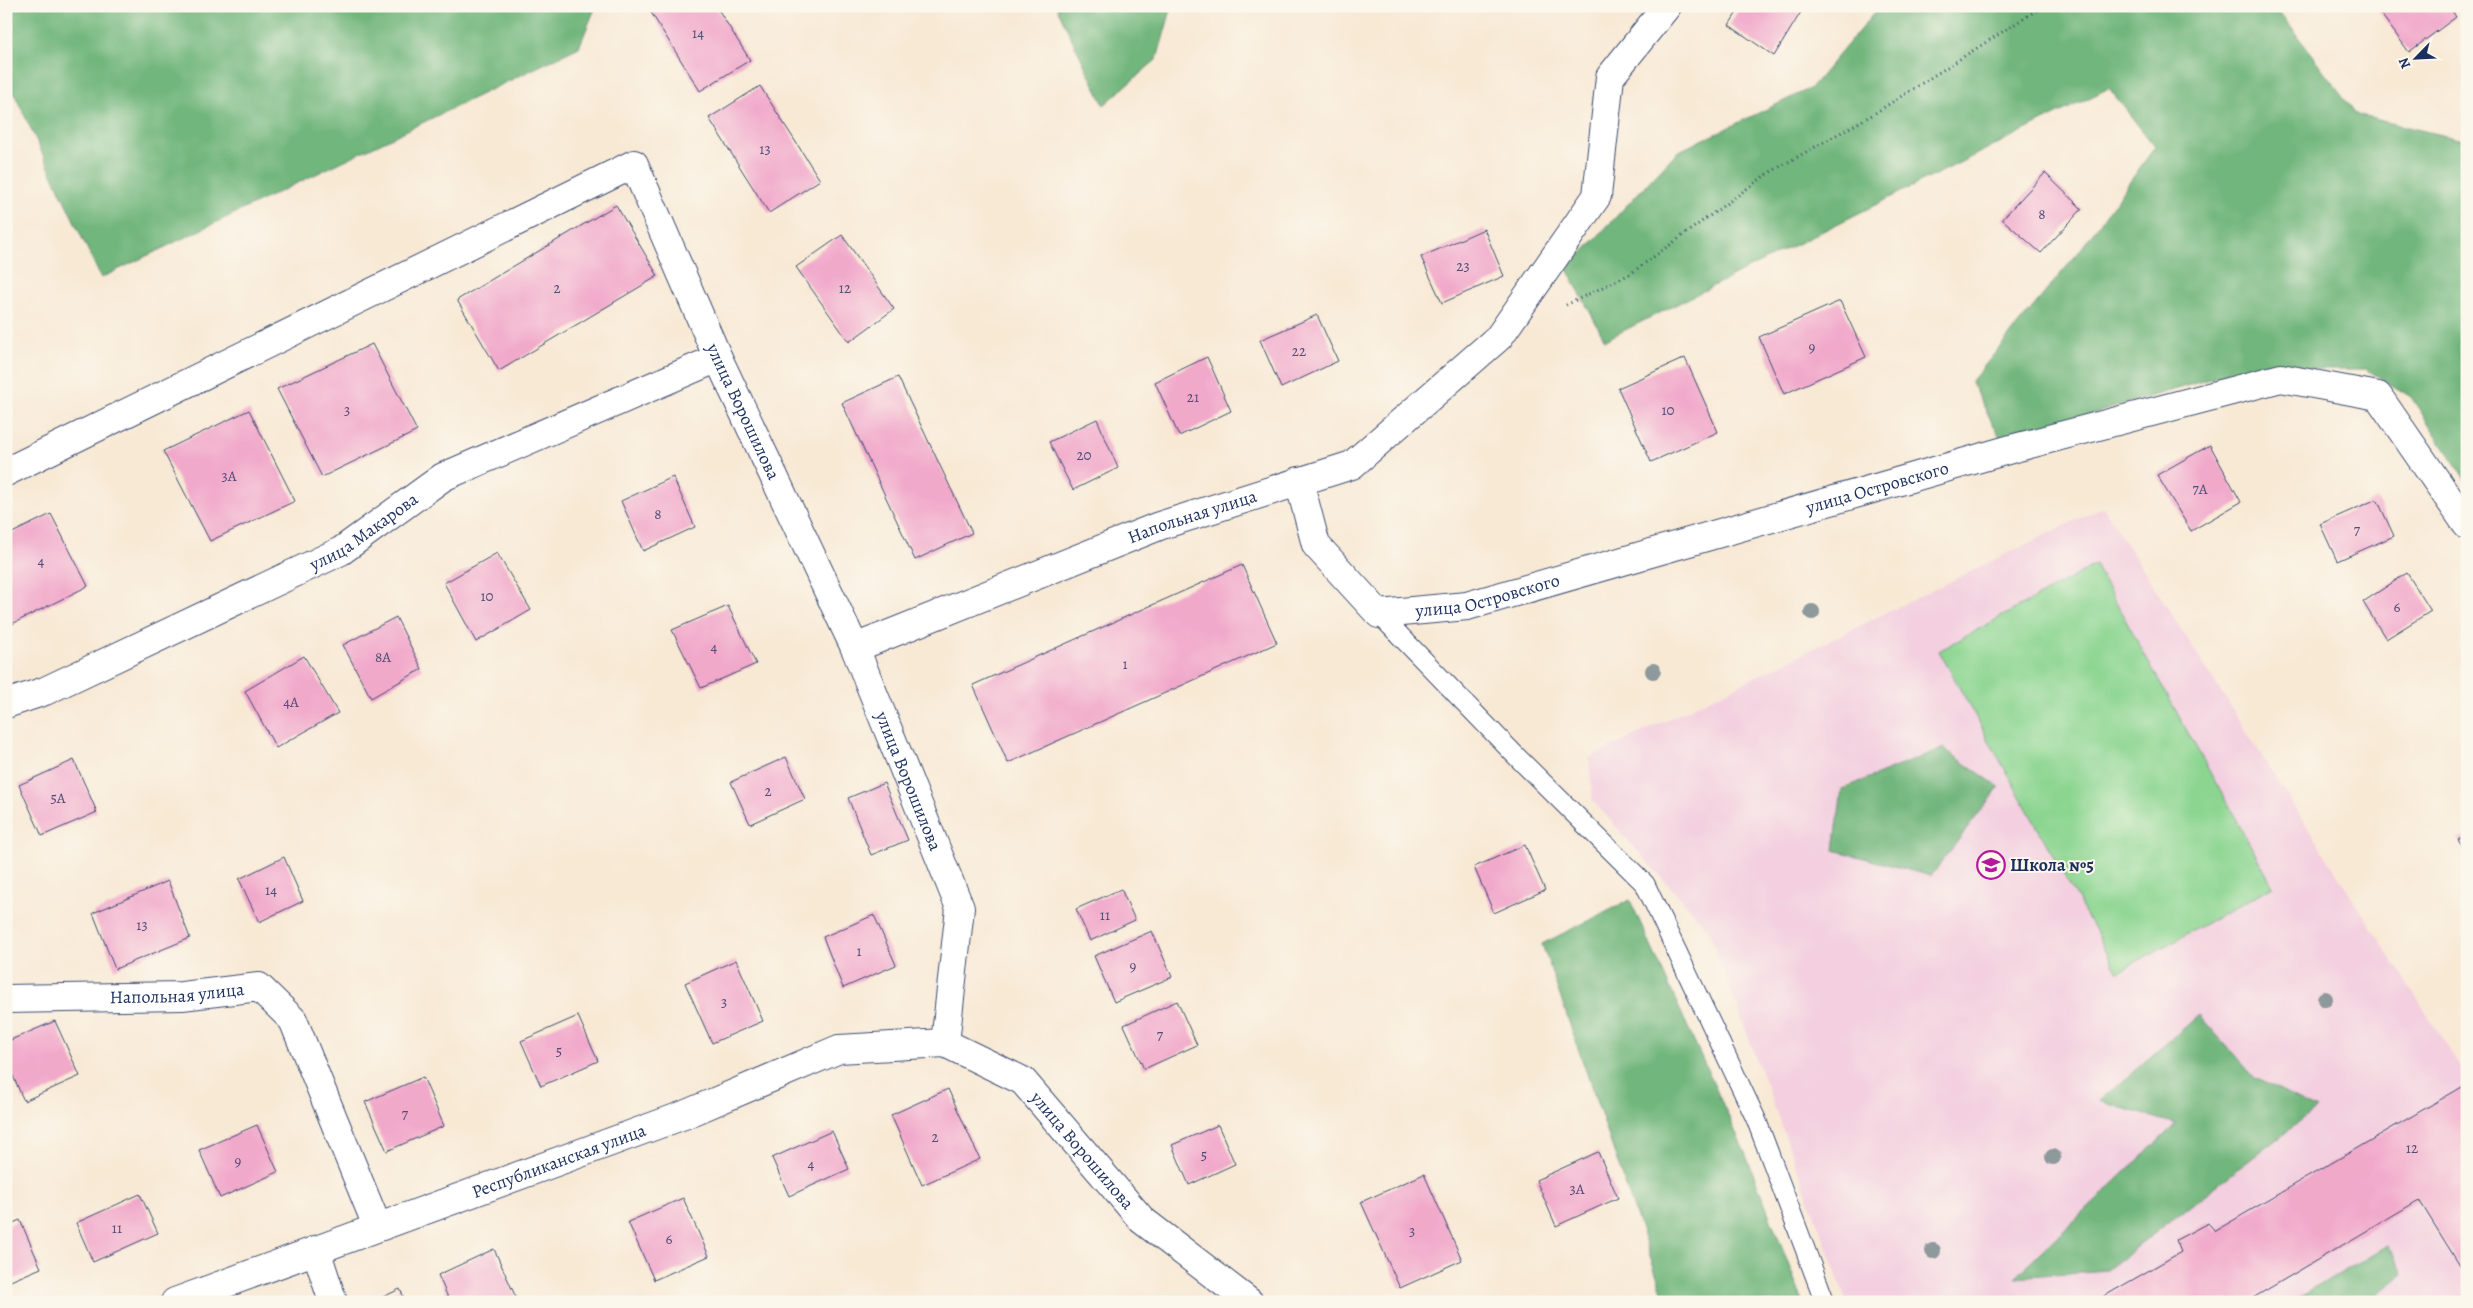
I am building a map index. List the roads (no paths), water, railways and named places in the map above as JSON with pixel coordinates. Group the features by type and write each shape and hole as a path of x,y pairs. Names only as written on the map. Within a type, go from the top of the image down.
{"street":[{"name":"Напольная улица","path":"855,648 1159,526 1352,465 1498,337 1597,196 1610,77 1667,6"},
{"name":"улица Ворошилова","path":"6,472 634,164 718,358 855,648 960,908 945,1043 1023,1081 1142,1220 1249,1302"},
{"name":"улица Макарова","path":"6,704 46,691 341,551 443,477 718,358"},
{"name":"улица Островского","path":"1379,614 1467,606 2011,450 2281,378 2378,396 2467,525"},
{"path":"1299,481 1316,545 1379,614"},
{"name":"Напольная улица","path":"6,999 182,996 259,987 293,1020 377,1226"},
{"name":"Республиканская улица","path":"175,1302 377,1226 684,1115 839,1049 945,1043"},
{"path":"316,1250 333,1302"}],"lane":[{"path":"1379,614 1517,757 1645,884 1756,1119 1825,1302"}],"place":[{"name":"Школа №5","path":"1991,865"}]}
